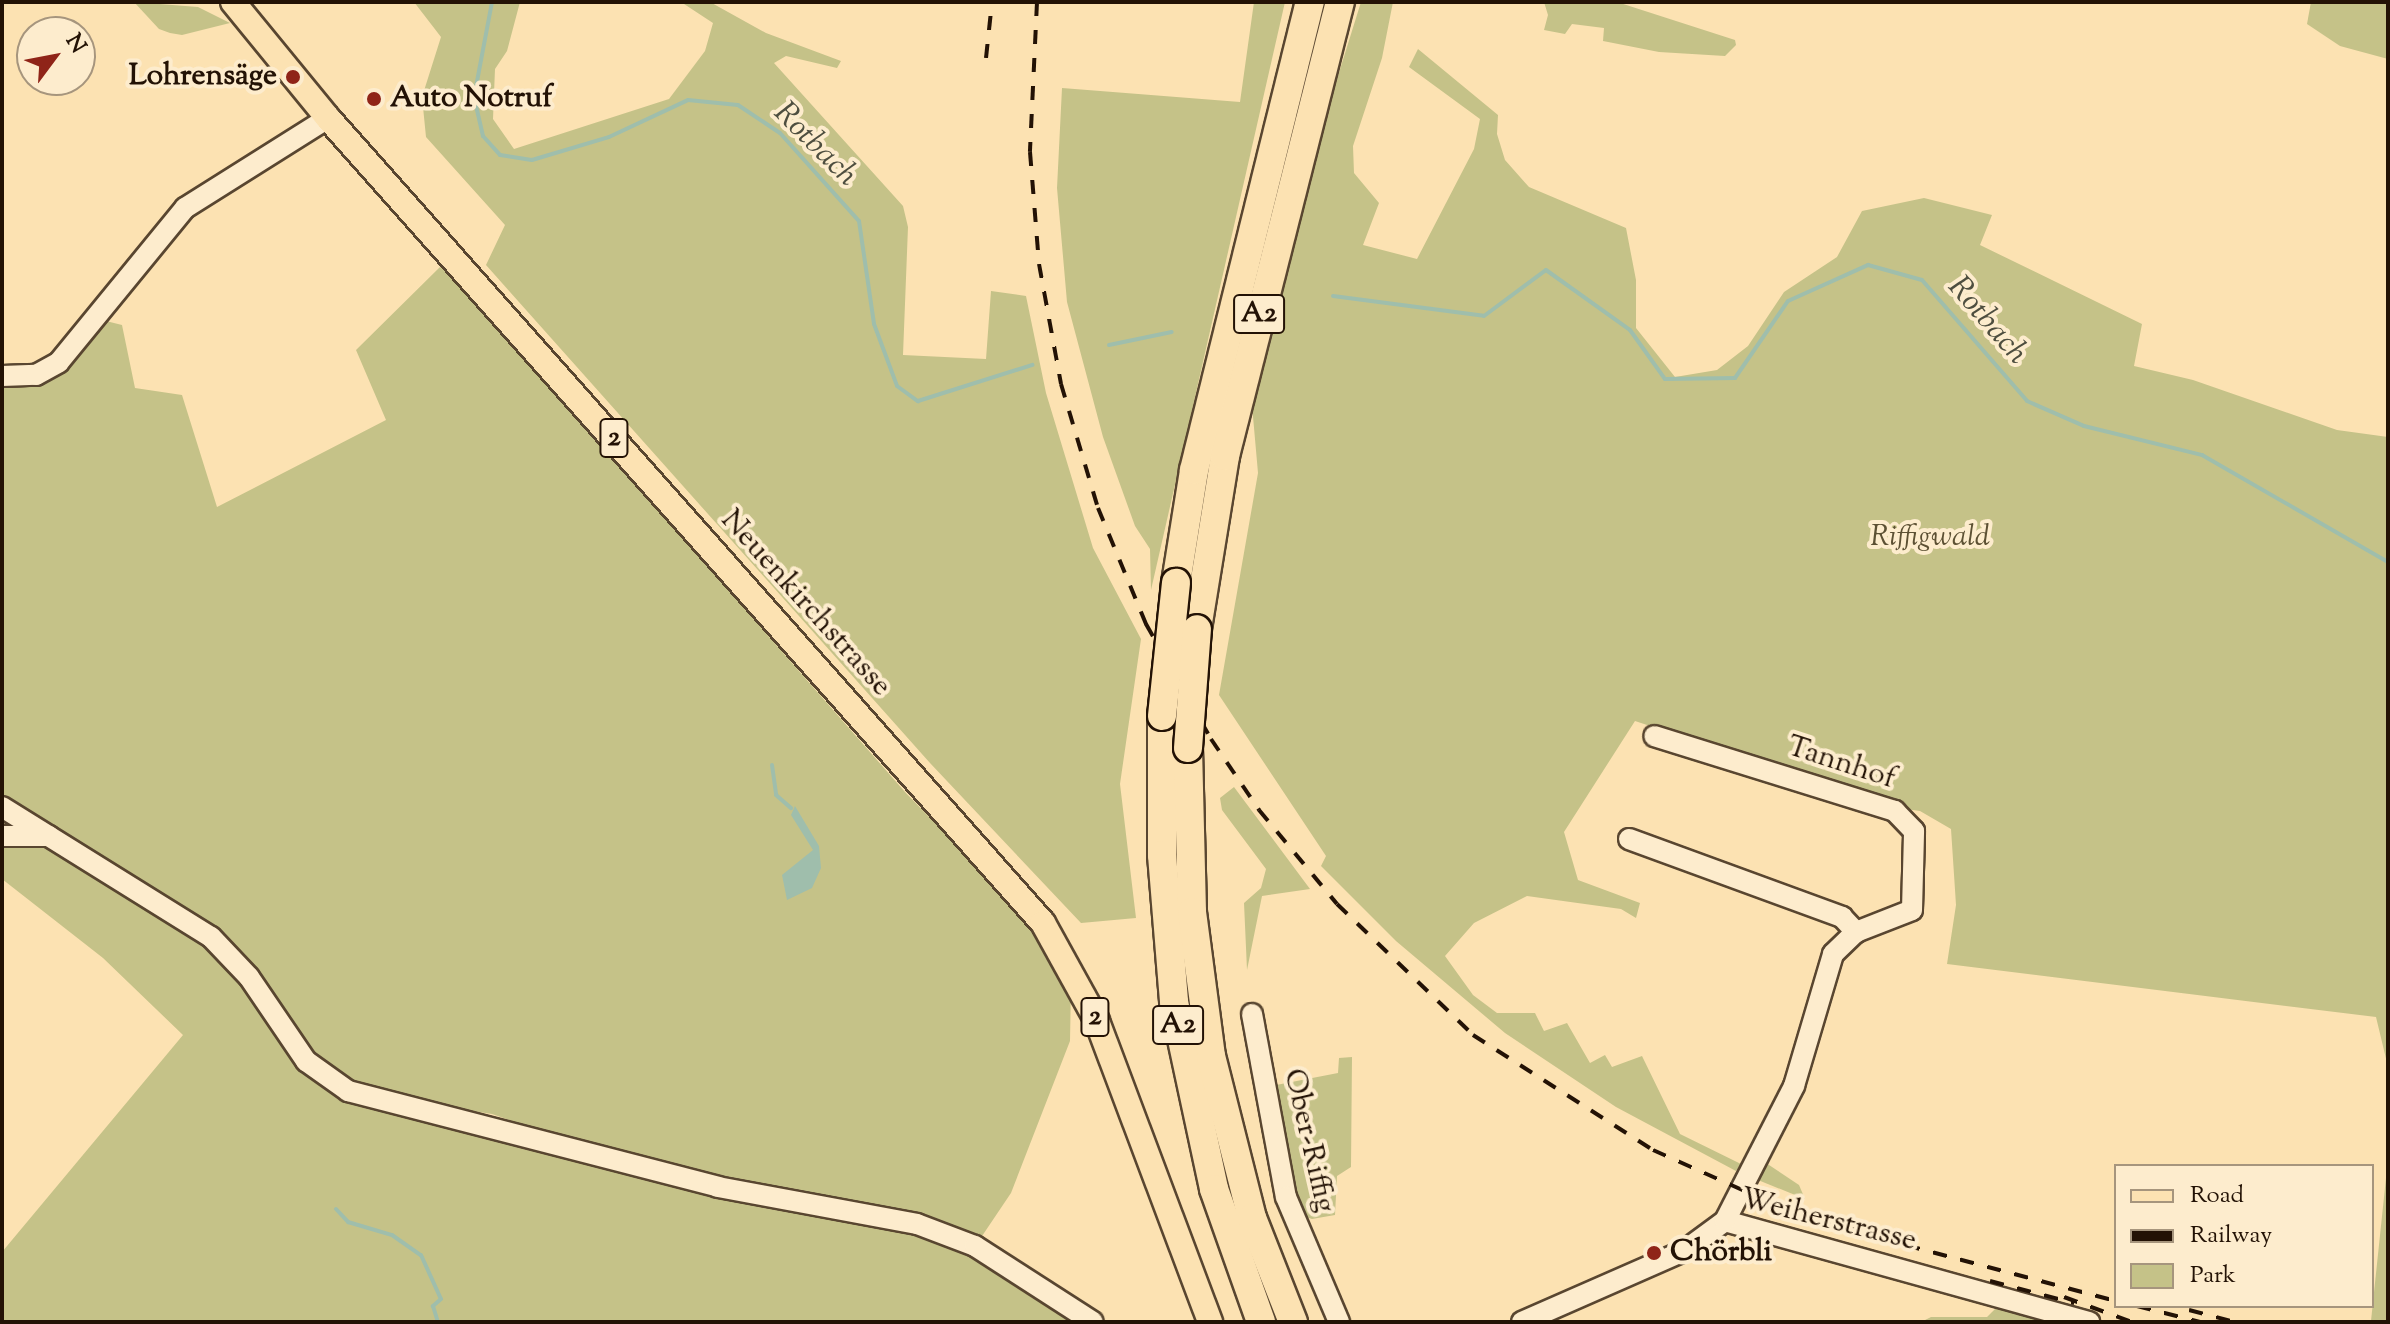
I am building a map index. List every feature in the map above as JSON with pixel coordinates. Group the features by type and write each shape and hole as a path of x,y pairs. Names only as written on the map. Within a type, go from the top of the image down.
{"highway":[{"name":"A2","path":"1293,1322 1252,1218 1211,1056 1192,912 1188,748 1212,452 1268,167 1310,2"},
{"name":"A2","path":"1261,1322 1214,1189 1174,1002 1162,855 1162,716 1176,583 1296,173 1340,2"}],"main road":[{"name":"Neuenkirchstrasse","path":"233,2 328,118 998,867 1048,930 1097,1021 1210,1322"}],"street":[{"path":"2,376 36,375 59,362 185,208 328,118"},
{"name":"Tannhof","path":"1654,736 1895,811 1908,820 1914,831 1912,910 1856,932 1833,954 1800,1070 1725,1221"},
{"path":"2,807 211,937 249,977 306,1061 348,1091 718,1187 917,1224 975,1246 1093,1322"},
{"path":"2,836 49,836"},
{"path":"1629,839 1842,917 1856,932"},
{"name":"Ober-Riffig","path":"1252,1014 1286,1197 1339,1322"},
{"name":"Weiherstrasse","path":"1522,1322 1684,1251 1725,1221 2089,1322"}],"green space":[{"path":"134,2 198,7 230,23 182,35 170,33 159,29"},
{"path":"414,2 520,2 507,51 495,69 493,119 514,149 669,99 705,51 713,23 681,2 710,2 766,33 841,61 837,68 786,56 774,63 903,206 908,227 903,355 986,359 991,291 1026,296 1046,393 1093,548 1141,639 1120,784 1136,918 1081,923 930,763 486,265 505,225 426,137 422,97 441,37"},
{"path":"1254,2 1285,2 1151,590 1150,549 1135,526 1103,437 1067,302 1057,188 1062,88 1240,102"},
{"name":"Riffigwald","path":"1361,2 1393,2 1382,58 1353,146 1354,173 1379,203 1363,245 1417,259 1474,149 1480,119 1409,67 1418,49 1498,115 1497,134 1505,160 1529,187 1626,228 1636,280 1636,328 1675,377 1717,370 1748,346 1784,292 1837,257 1862,211 1924,198 1992,215 1980,245 2142,324 2134,366 2193,380 2337,430 2388,437 2388,1067 2376,1017 1947,964 1956,905 1951,829 1920,811 1898,808 1635,721 1564,832 1578,880 1640,903 1636,918 1621,909 1527,896 1474,923 1445,956 1473,995 1497,1013 1535,1013 1544,1031 1567,1023 1590,1063 1605,1055 1612,1067 1642,1056 1680,1134 1741,1164 1736,1171 1616,1107 1505,1033 1396,941 1321,866 1326,856 1219,695 1258,473 1251,394 1308,172"},
{"path":"1544,2 1617,2 1735,40 1736,45 1725,56 1659,52 1603,41 1604,28 1572,24 1565,34 1544,30 1548,15"},
{"path":"2311,2 2388,2 2388,59 2340,46 2307,24"},
{"path":"440,267 459,283 905,792 1036,927 1071,985 1070,1041 1011,1193 978,1242 549,1134 492,1114 384,1097 328,1074 257,981 36,826 2,833 2,379 31,379 98,319 122,325 135,388 182,395 217,507 386,420 356,350"},
{"path":"1234,787 1310,889 1262,896 1247,970 1244,903 1261,888 1266,869 1222,810 1220,798"},
{"path":"2,839 47,846 206,939 322,1080 965,1247 1084,1322 2,1322 2,1252 183,1035 103,958 2,879"},
{"path":"1352,1057 1351,1167 1337,1176 1335,1215 1312,1219 1303,1216 1296,1200 1271,1086 1338,1073 1339,1058"},
{"path":"2388,1159 2388,1322 2371,1321"},
{"path":"1766,1163 1799,1185 1805,1199 1758,1180"},
{"path":"2002,1302 2044,1316 2034,1322 1921,1322 1931,1317 1987,1317"}],"shaded area":[{"path":"795,806 819,846 821,868 812,888 787,900 782,875 813,850 791,815"}],"waterway":[{"name":"Rotbach","path":"492,2 474,97 483,136 500,155 532,160 609,137 688,100 738,105 780,133 859,221 874,324 897,386 918,401 1032,365"},
{"name":"Rotbach","path":"1333,296 1484,316 1546,270 1630,330 1665,379 1735,378 1788,301 1868,265 1922,280 2027,401 2084,426 2202,455 2388,562"},
{"name":"Rotbach","path":"1109,345 1172,332"},
{"path":"772,765 776,795 791,808"},
{"path":"336,1209 348,1222 392,1235 421,1255 441,1299 433,1306 438,1322"}],"railway":[{"path":"986,58 992,2"},
{"path":"1037,2 1030,152 1039,264 1061,384 1098,508 1146,624 1211,739 1259,810 1337,904 1473,1035 1653,1150 1765,1200 1879,1238 2114,1300"},
{"path":"1990,1281 2074,1303"},
{"path":"2064,1297 2132,1322"},
{"path":"2145,1308 2200,1322"},
{"path":"2189,1310 2235,1322"}],"place":[{"name":"Lohrensäge","path":"293,77"},
{"name":"Auto Notruf","path":"374,99"},
{"name":"Chörbli","path":"1654,1253"}]}
